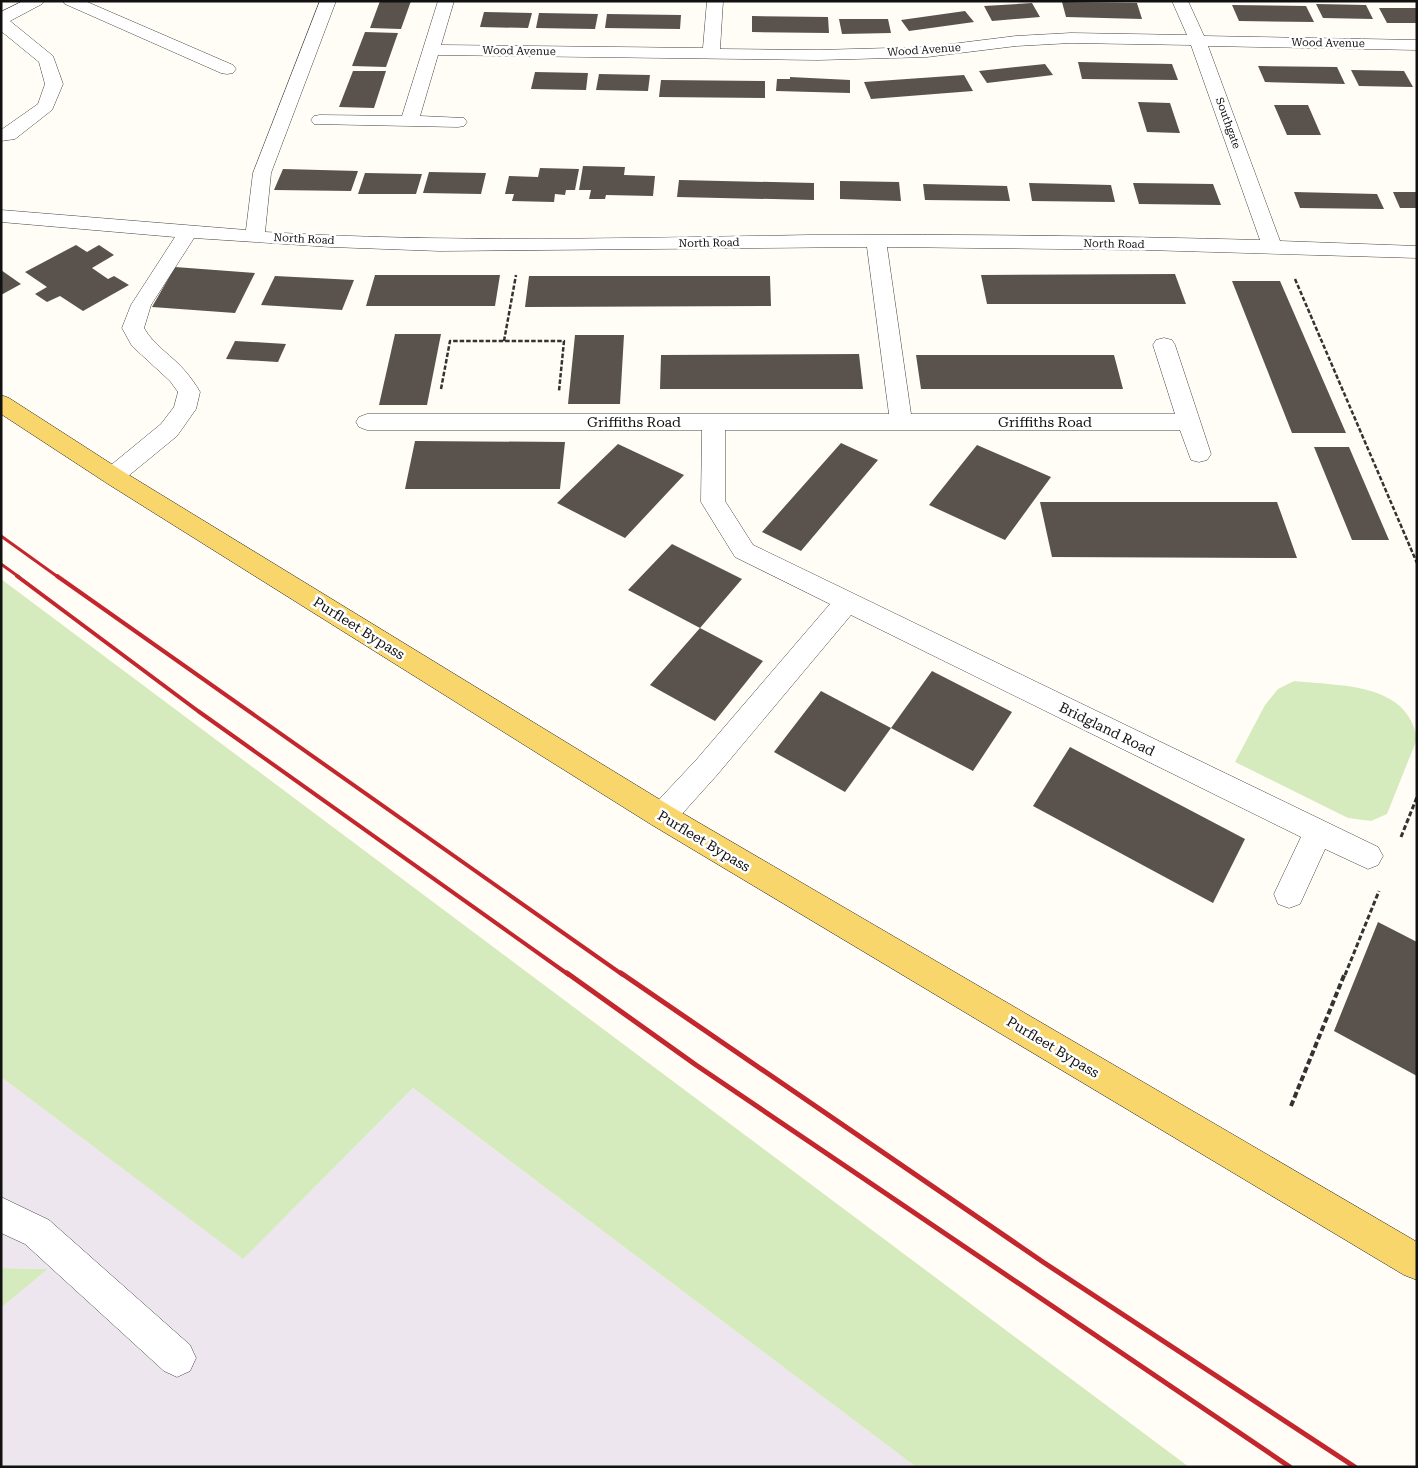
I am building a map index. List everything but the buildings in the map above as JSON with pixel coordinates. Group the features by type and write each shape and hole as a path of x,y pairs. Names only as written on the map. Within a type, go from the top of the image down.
{"main road":[{"name":"Purfleet Bypass","path":"1,403 113,476 662,816 1417,1262"}],"street":[{"path":"1,136 9,135 46,106 54,84 47,60 1,20 36,1"},
{"path":"71,1 228,69"},
{"path":"254,236 262,173 328,1"},
{"path":"409,121 446,1"},
{"path":"711,54 715,1"},
{"name":"Southgate","path":"1180,1 1198,41 1277,246"},
{"name":"Wood Avenue","path":"431,50 818,55 927,52 1016,41 1071,38 1417,45"},
{"path":"320,120 458,122"},
{"name":"North Road","path":"1,216 188,232 377,243 522,245 876,241 1277,246 1417,252"},
{"path":"113,476 169,430 186,409 189,392 178,376 140,342 133,328 141,305 188,232"},
{"path":"876,241 901,422"},
{"path":"1164,344 1200,454"},
{"name":"Griffiths Road","path":"367,422 1189,422"},
{"name":"Bridgland Road","path":"714,422 713,502 744,550 1368,856"},
{"path":"662,816 707,767 847,602"},
{"path":"1289,894 1318,832"},
{"path":"1,1214 37,1232 177,1358"}],"path":[{"path":"504,341 522,245"},
{"path":"1277,246 1417,563"},
{"path":"435,422 450,341 564,341 556,422"},
{"path":"1398,843 1417,797"},
{"path":"1291,1106 1380,888"}],"shaded area":[{"path":"1,1077 243,1258 413,1088 916,1467 1,1467 1,1308 48,1269 1,1268"}],"green space":[{"path":"1,579 1189,1467 916,1467 413,1088 243,1259 1,1077"},
{"path":"1294,681 1369,690 1386,697 1400,707 1411,720 1417,739 1387,814 1371,821 1348,818 1235,762 1265,705 1278,689"},
{"path":"1,1268 48,1269 1,1308"}],"railway":[{"path":"1,536 58,577"},
{"path":"1,564 19,577"},
{"path":"17,576 198,711 569,975"},
{"path":"57,576 623,975"},
{"path":"567,973 696,1065 1290,1467"},
{"path":"621,973 1043,1262 1355,1467"}]}
